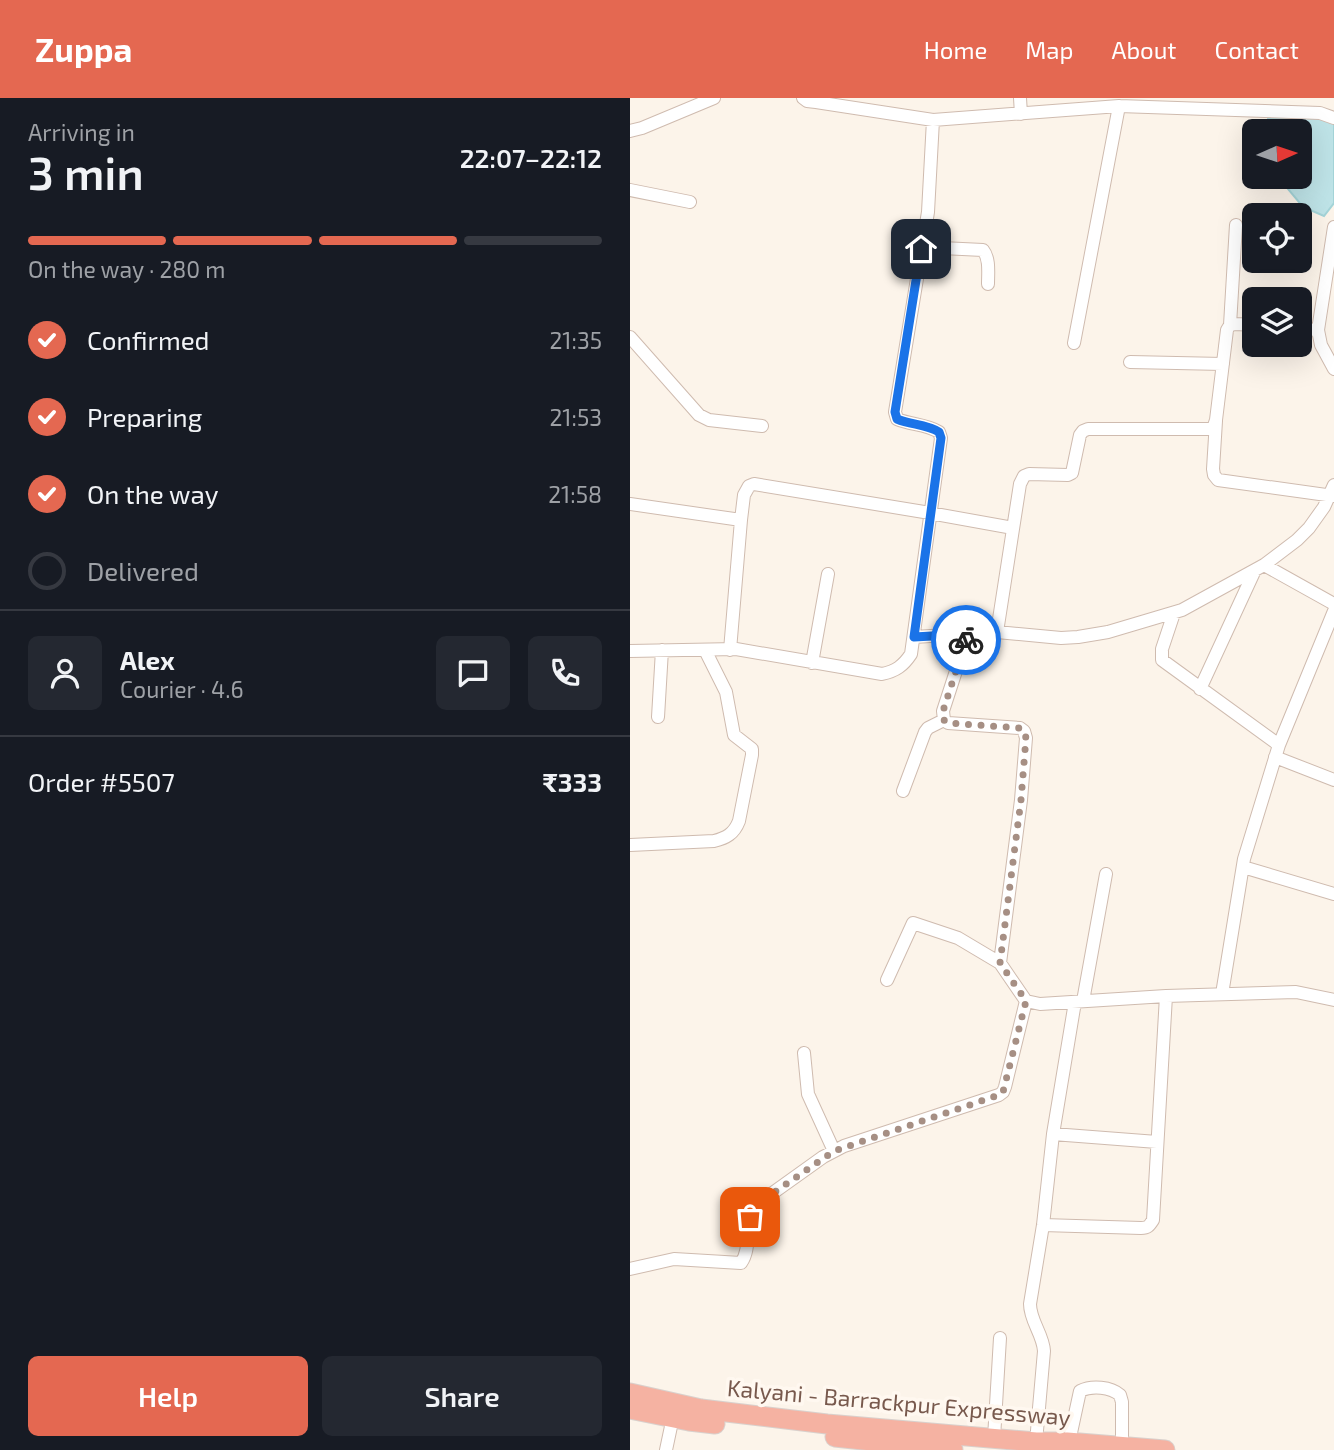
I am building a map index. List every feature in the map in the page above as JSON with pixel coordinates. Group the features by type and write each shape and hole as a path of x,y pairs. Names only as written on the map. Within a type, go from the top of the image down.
{"highway":[{"name":"Kalyani - Barrackpur Expressway","path":"630,1393 685,1415 1165,1450"},
{"name":"Kalyani - Barrackpur Expressway","path":"630,1409 953,1450"}],"street":[{"path":"631,133 714,98"},
{"path":"803,98 807,101 933,120 1021,114 1095,103 1334,115"},
{"path":"1020,98 1021,114"},
{"path":"1074,343 1119,106"},
{"path":"630,651 730,650 882,674 894,671 905,663 911,654 941,438 939,432 932,428 897,419 895,412 929,200 933,120"},
{"path":"630,190 690,202"},
{"path":"914,637 997,632 1061,638 1108,632 1182,610 1259,567 1309,528 1333,492 1218,480 1213,475 1216,420 1227,330 1230,325 1236,225"},
{"path":"1334,227 1318,330 1321,345 1334,369"},
{"path":"921,247 983,250 988,260 988,284"},
{"path":"1230,325 1242,324"},
{"path":"1312,330 1318,330"},
{"path":"630,337 699,415 709,420 762,426"},
{"path":"1130,362 1223,364"},
{"path":"997,632 1021,480 1024,476 1072,473 1078,440 1083,431 1088,429 1205,430 1214,426 1216,420"},
{"path":"730,650 741,520 745,490 749,486 754,484 1013,528"},
{"path":"630,504 741,520"},
{"path":"1259,567 1334,604"},
{"path":"1200,689 1259,567"},
{"path":"812,663 828,574"},
{"path":"1222,994 1243,867 1277,751 1334,611"},
{"path":"1174,613 1161,649 1163,660 1277,751 1334,780"},
{"path":"944,720 943,711 968,634"},
{"path":"658,717 662,650"},
{"path":"630,845 714,841 724,839 736,828 752,749 734,735 726,692 705,650"},
{"path":"903,790 925,732 944,720"},
{"path":"944,720 948,723 1020,728 1026,738 1021,800 1000,963"},
{"path":"1243,867 1334,894"},
{"path":"1036,1442 1044,1351 1042,1337 1031,1316 1030,1304 1043,1225 1053,1134 1106,874"},
{"path":"887,980 913,923 958,938 1000,963 1026,1001 1040,1004 1296,992 1334,1000"},
{"path":"1043,1225 1147,1228 1153,1220 1166,996"},
{"path":"630,1269 674,1259 741,1263 745,1256 750,1217 756,1205 834,1151 999,1095 1005,1087 1026,1001"},
{"path":"804,1053 808,1094 834,1151"},
{"path":"1053,1134 1157,1142"},
{"path":"993,1438 1000,1338"},
{"path":"1069,1442 1080,1391 1087,1388 1110,1389 1120,1395 1122,1402 1122,1447"},
{"path":"666,1450 685,1415"}],"water":[{"path":"1325,115 1334,122 1334,203 1324,216 1312,211 1312,203 1300,203 1288,189 1312,189 1312,119 1268,119"}],"way so far":[{"path":"750,1217 756,1205 834,1151 999,1095 1005,1087 1026,1001 1000,963 1021,800 1026,738 1020,728 948,723 944,720 943,711 966,640"}],"route":[{"path":"921,249 895,412 897,419 905,423 939,432 941,448 914,637 968,634 966,640"}]}
